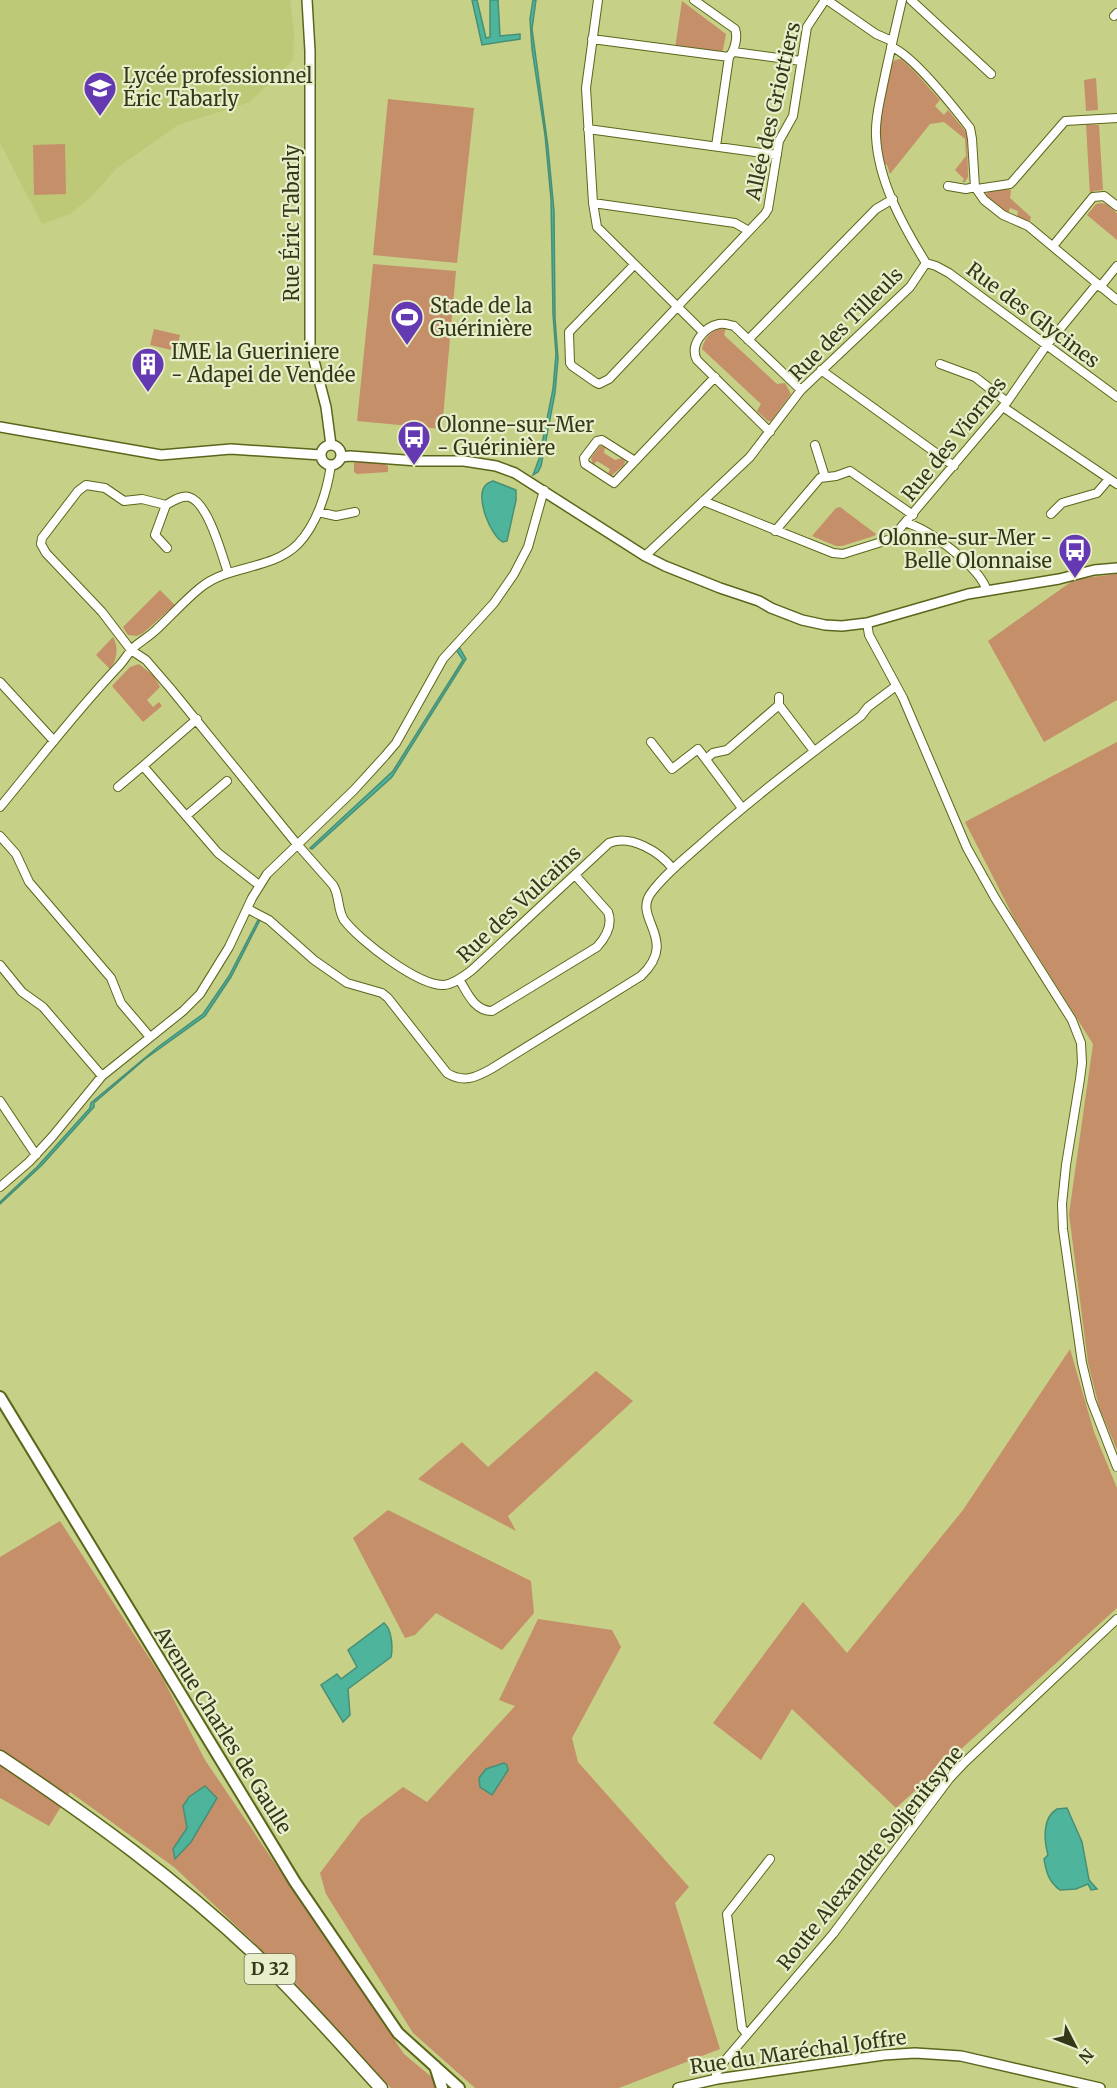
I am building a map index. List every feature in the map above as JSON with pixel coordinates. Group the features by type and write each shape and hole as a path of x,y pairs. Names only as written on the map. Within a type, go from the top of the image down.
{"main road":[{"name":"Avenue Charles de Gaulle","path":"0,1397 295,1882 398,2033 459,2088"},
{"name":"D 32","path":"0,1757 94,1821 200,1904 298,1997 379,2086"},
{"path":"435,2066 442,2088"}],"street":[{"name":"Rue Éric Tabarly","path":"307,0 310,51 310,345 326,407 331,445"},
{"path":"598,0 586,76 593,203 597,227 703,332"},
{"path":"694,0 735,29 737,33 716,146"},
{"path":"826,0 891,44 920,70 969,128 976,188 984,200 1003,215 1028,226 1117,300"},
{"name":"Allée des Griottiers","path":"634,265 569,332 569,358 572,366 595,382 604,382 749,231 768,208 779,141 793,116 807,27 826,0"},
{"name":"Rue des Tilleuls","path":"645,556 750,457 801,390 910,287 926,264 882,172 876,135 877,117 891,44 902,0"},
{"path":"911,0 991,74"},
{"path":"592,39 801,61"},
{"path":"948,186 966,189 1010,184 1065,121 1117,118"},
{"path":"588,129 777,155"},
{"path":"1053,246 1094,197 1104,196 1117,206"},
{"path":"748,340 876,208 893,199"},
{"path":"593,203 735,223 749,231"},
{"name":"Rue des Glycines","path":"926,264 949,273 1117,397"},
{"name":"Rue des Viornes","path":"703,501 825,550 843,554 891,539 907,523 1005,405 1046,346 1117,266"},
{"path":"770,432 694,355 694,348 703,332 717,324 725,323 734,326 801,390"},
{"path":"940,364 975,377 1005,405 1117,484"},
{"path":"821,370 954,466"},
{"path":"635,461 602,441 597,441 584,458 585,464 614,483 635,461 715,377"},
{"path":"0,427 161,455 231,449 321,455"},
{"path":"331,445 340,450 341,457 337,463 331,465 325,463 321,455 325,447 331,445"},
{"path":"815,445 825,477"},
{"path":"341,457 483,463 515,472 645,556 802,620 825,625 842,626 867,623 958,597 1055,580 1094,570 1117,568"},
{"path":"0,807 131,650 154,632 202,587 228,573 284,556 299,543 318,512 329,481 331,465"},
{"path":"775,531 820,478 850,471 913,515"},
{"path":"1050,514 1062,503 1097,493 1109,479"},
{"name":"Rue des Vulcains","path":"166,505 142,499 124,501 105,488 86,485 78,491 42,538 42,549 102,612 131,650 146,660 196,719 296,843 333,885 338,892 339,909 346,921 379,953 424,981 443,985 459,979 472,970 609,843 627,840 657,853 673,869"},
{"path":"0,1187 36,1155 102,1076 183,1011 200,994 229,947 259,885 277,862 354,790 385,756 396,742 443,659 494,603 514,574 528,547 544,489"},
{"path":"167,548 155,535 166,505 179,498 188,497 194,500 210,521 228,573"},
{"path":"318,512 336,516 355,512"},
{"path":"907,523 920,527 933,535 978,576 987,591"},
{"path":"867,623 869,635 897,687 967,848 995,898 1072,1020 1081,1043 1082,1063 1062,1204 1063,1230 1082,1363 1091,1400 1117,1467"},
{"path":"0,682 54,741"},
{"path":"248,909 269,920 314,960 347,983 382,993 447,1073 455,1078 471,1079 491,1069 641,976 650,968 657,953 657,941 646,908 650,894 673,869 742,808 861,716 868,707 897,687"},
{"path":"706,759 713,753 727,750 779,701 814,752"},
{"path":"118,787 196,719"},
{"path":"651,742 672,769 698,749 742,808"},
{"path":"142,766 218,853 259,885"},
{"path":"186,816 227,781"},
{"path":"0,836 16,854 29,882 111,978 121,1004 150,1037"},
{"path":"459,979 476,1005 486,1011 492,1011 597,947 610,926 610,918 608,912 574,875"},
{"path":"0,965 22,992 43,1007 102,1076"},
{"path":"0,1101 36,1155"},
{"name":"Route Alexandre Soljenitsyne","path":"717,2079 718,2069 833,1934 949,1779 1117,1619"},
{"path":"747,2034 742,2028 727,1914 770,1859"},
{"name":"Rue du Maréchal Joffre","path":"678,2088 717,2079 884,2055 944,2054 982,2060 1100,2088"}],"shaded area":[{"name":"Lycée professionnel Éric Tabarly","path":"0,0 290,0 294,30 293,60 250,102 178,125 117,168 91,197 70,214 42,224 0,143"},
{"path":"682,1 726,34 723,50 720,53 675,48"},
{"path":"901,59 940,100 935,106 944,115 948,110 967,133 968,177 965,182 962,182 964,179 955,170 966,156 965,139 944,122 930,124 890,174 887,165 884,164 880,139 883,102 891,64"},
{"path":"1096,78 1098,110 1086,111 1084,80"},
{"path":"388,99 474,108 457,263 373,255"},
{"path":"1086,124 1099,125 1103,190 1094,191 1090,195"},
{"path":"65,144 66,194 34,195 33,145"},
{"path":"1002,188 1011,190 1010,198 1031,217 1029,223 1017,217 1018,211 1010,208 1008,214 987,198 989,190"},
{"path":"1096,204 1106,204 1117,213 1117,240 1087,215"},
{"name":"Stade de la Guérinière","path":"373,264 456,271 442,429 357,421"},
{"path":"726,328 724,335 777,384 785,383 791,394 771,421 757,411 761,404 702,349 710,334"},
{"path":"154,329 180,335 176,351 150,345"},
{"path":"600,446 605,447 604,453 615,460 622,458 625,461 624,465 611,476 608,474 610,469 597,461 593,465 591,458"},
{"path":"385,462 388,472 357,474 354,472 354,463"},
{"path":"840,507 876,534 842,546 836,546 812,536 836,508"},
{"path":"1117,574 1117,700 1044,742 988,641 1075,579"},
{"path":"160,590 175,605 143,633 137,636 128,635 123,627"},
{"path":"113,637 116,653 110,669 96,655"},
{"path":"139,664 154,676 160,687 147,700 153,707 159,702 162,706 143,722 112,686 130,667"},
{"path":"1117,742 1117,1450 1099,1407 1088,1363 1069,1214 1093,1044 1015,920 965,822"},
{"path":"1070,1349 1094,1432 1117,1488 1117,1608 896,1808 792,1709 761,1760 713,1723 803,1602 847,1653 963,1510"},
{"path":"596,1371 633,1401 508,1516 516,1531 418,1479 462,1442 488,1467"},
{"path":"388,1510 531,1581 534,1613 502,1650 436,1613 415,1635 405,1638 353,1538"},
{"path":"60,1521 163,1679 205,1760 404,2054 434,2079 436,2088 391,2088 286,1973 174,1867 70,1792 49,1826 0,1798 0,1557"},
{"path":"538,1619 612,1630 621,1647 572,1738 578,1762 689,1887 675,1903 720,2049 619,2088 475,2088 413,2033 326,1894 320,1873 361,1819 403,1787 427,1802 515,1706 499,1700"}],"water":[{"path":"472,0 477,0 486,38 490,37 490,0 498,0 500,36 520,34 520,39 482,45"},
{"path":"533,0 536,0 532,29 548,147 554,211 555,318 558,359 555,393 541,466 533,475 539,459 553,389 556,354 551,199 545,135 532,49 530,19"},
{"path":"493,481 516,490 507,541 503,542 498,539 489,525 483,507 482,491"},
{"path":"458,645 466,659 392,777 312,849 310,848 393,771 463,660 455,648"},
{"path":"260,920 231,977 205,1016 145,1059 94,1103 94,1107 42,1165 0,1204 37,1167 90,1108 91,1103 158,1047 203,1014 229,976"},
{"path":"384,1623 390,1634 391,1657 348,1689 350,1715 343,1722 321,1685 337,1674 341,1679 357,1667 348,1650"},
{"path":"504,1763 508,1770 492,1795 480,1787 479,1778 486,1769"},
{"path":"205,1786 217,1798 191,1842 175,1859 173,1849 187,1828 183,1806 189,1797"},
{"path":"1067,1808 1082,1842 1089,1880 1097,1889 1091,1890 1088,1884 1076,1889 1060,1890 1053,1884 1047,1872 1044,1859 1048,1855 1045,1830 1052,1813 1057,1809"}],"place":[{"name":"Lycée professionnel Éric Tabarly","path":"100,117"},
{"name":"Stade de la Guérinière","path":"407,346"},
{"name":"IME la Gueriniere - Adapei de Vendée","path":"148,393"},
{"name":"Olonne-sur-Mer - Guérinière","path":"414,466"},
{"name":"Olonne-sur-Mer - Belle Olonnaise","path":"1075,579"}]}
